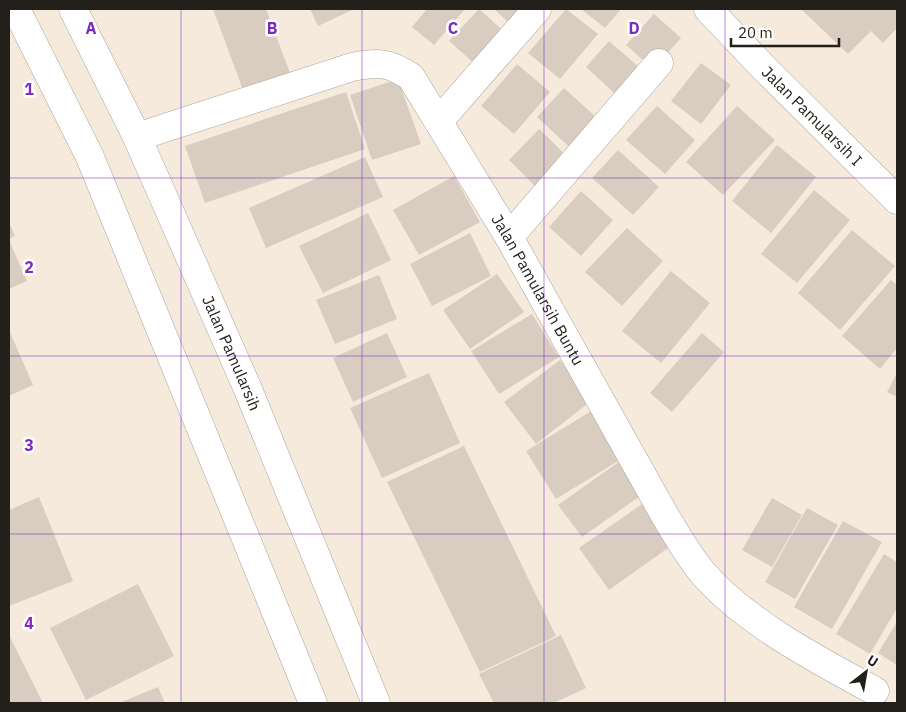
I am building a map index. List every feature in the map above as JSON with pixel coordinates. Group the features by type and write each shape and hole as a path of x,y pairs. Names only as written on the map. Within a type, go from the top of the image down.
{"main road":[{"path":"16,9 90,157 313,703"},
{"name":"Jalan Pamularsih","path":"73,9 137,137 247,387 376,703"},
{"path":"439,121 537,9"},
{"name":"Jalan Pamularsih I","path":"708,9 764,68 897,200"},
{"name":"Jalan Pamularsih Buntu","path":"137,137 352,66 373,63 388,64 400,69 411,77 509,237 685,550 702,572 728,598 798,648 875,690"},
{"path":"509,237 659,64"}],"building":[{"path":"213,9 266,9 290,73 243,90"},
{"path":"310,9 354,9 318,26"},
{"path":"427,9 465,9 434,45 412,27"},
{"path":"479,9 507,34 477,66 449,41"},
{"path":"494,9 526,9 511,25"},
{"path":"566,9 598,34 560,79 528,53"},
{"path":"581,9 621,9 605,28"},
{"path":"801,9 897,9 897,28 883,43 871,31 848,54"},
{"path":"654,14 681,38 653,69 626,45"},
{"path":"609,41 647,74 623,101 586,67"},
{"path":"701,63 731,85 701,124 671,101"},
{"path":"517,64 550,92 514,134 481,106"},
{"path":"398,79 421,144 372,160 350,95"},
{"path":"564,88 606,126 578,155 537,117"},
{"path":"346,92 365,149 205,203 185,146"},
{"path":"657,106 695,140 665,174 626,140"},
{"path":"737,106 775,140 723,195 686,162"},
{"path":"539,129 571,160 540,191 509,160"},
{"path":"777,145 816,177 771,233 732,201"},
{"path":"618,150 659,187 633,215 592,178"},
{"path":"365,157 383,197 266,248 249,208"},
{"path":"454,176 480,222 419,255 393,210"},
{"path":"814,190 850,220 797,283 761,254"},
{"path":"581,191 613,220 581,256 549,227"},
{"path":"368,213 391,260 323,293 299,246"},
{"path":"9,222 15,236 9,239"},
{"path":"627,228 663,261 622,306 585,272"},
{"path":"852,230 895,266 840,330 798,293"},
{"path":"470,233 491,276 432,306 410,264"},
{"path":"9,240 27,281 9,289"},
{"path":"671,271 710,303 661,363 622,331"},
{"path":"497,274 524,312 470,349 443,310"},
{"path":"379,275 397,319 335,344 316,300"},
{"path":"891,280 897,285 897,348 880,369 842,336"},
{"path":"532,314 559,357 499,394 471,351"},
{"path":"9,330 33,385 9,396"},
{"path":"387,333 407,377 353,402 333,358"},
{"path":"702,333 724,352 672,412 650,393"},
{"path":"560,360 591,401 536,444 504,402"},
{"path":"429,373 460,443 382,478 350,408"},
{"path":"897,373 897,397 887,392"},
{"path":"593,410 623,458 556,499 526,451"},
{"path":"464,446 556,636 480,672 387,482"},
{"path":"620,461 643,494 582,537 558,505"},
{"path":"39,497 73,581 9,606 9,510"},
{"path":"772,498 802,515 772,567 742,550"},
{"path":"645,502 675,543 609,590 579,548"},
{"path":"807,508 838,525 795,599 765,582"},
{"path":"843,521 882,542 832,629 794,607"},
{"path":"884,554 897,562 897,608 870,654 836,634"},
{"path":"138,584 174,656 86,700 50,628"},
{"path":"897,622 897,665 878,653"},
{"path":"9,635 43,703 9,703"},
{"path":"561,635 586,688 554,703 494,703 479,674"},
{"path":"158,687 165,703 119,703"}]}
